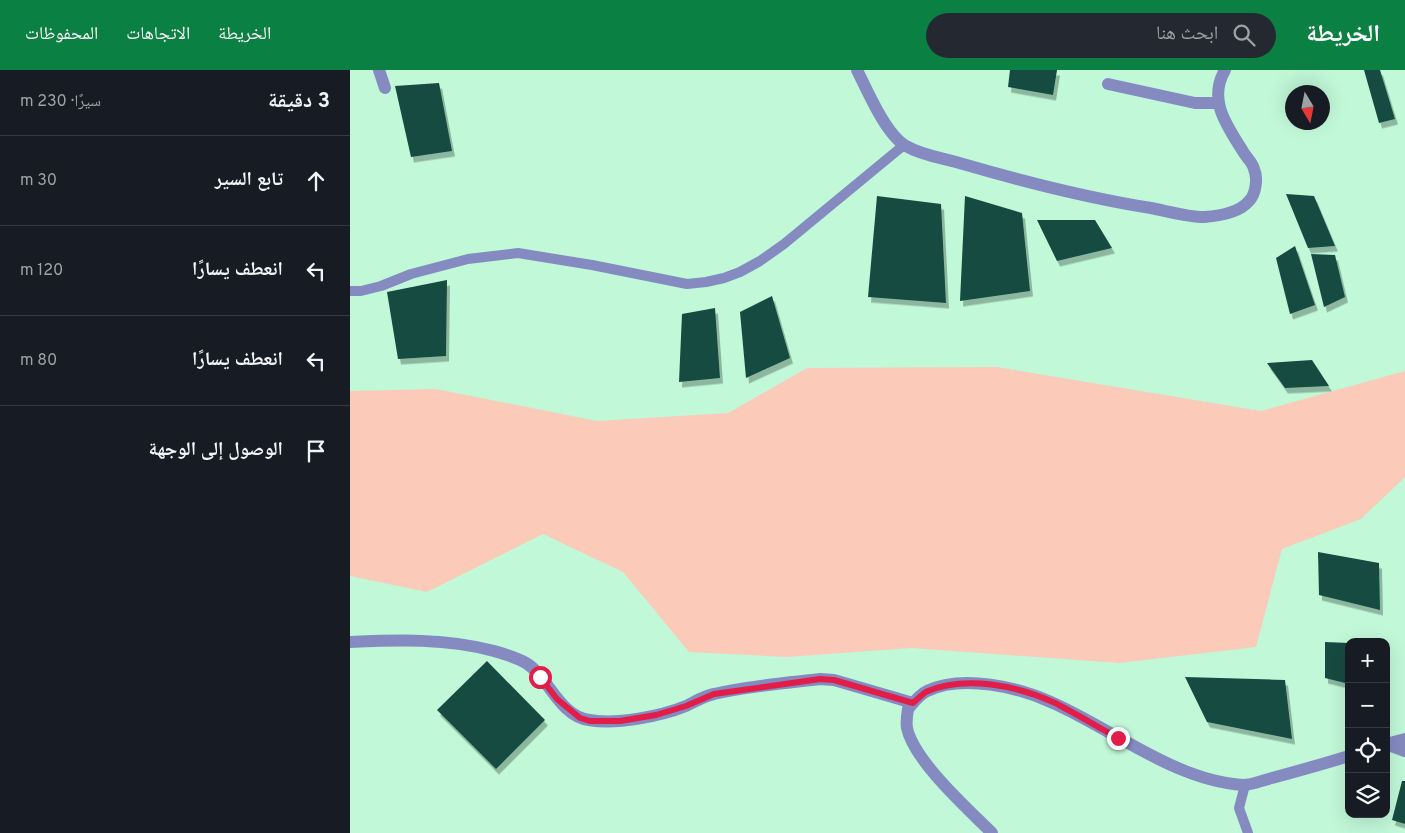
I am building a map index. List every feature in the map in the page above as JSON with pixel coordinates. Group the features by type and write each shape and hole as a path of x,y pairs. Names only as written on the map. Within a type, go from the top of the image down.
{"street":[{"path":"379,70 385,88"},
{"path":"857,70 883,120 904,145 921,153 1027,182 1104,199 1202,217 1241,208 1251,200 1256,187 1255,169 1224,122 1218,91 1225,70"},
{"path":"1108,84 1195,104 1219,103"},
{"path":"350,642 434,640 467,644 504,654 525,663 535,670 557,699 580,718 590,721 620,721 656,715 686,706 714,694 820,679 834,680 913,703"},
{"path":"992,833 952,793 920,756 907,727 908,709 926,691 956,684 986,685 1019,690 1053,702 1118,738 1178,767 1210,779 1245,785 1345,757"},
{"path":"1390,743 1405,739"},
{"path":"1390,745 1405,751"}],"lane":[{"path":"350,291 361,291 381,286 411,274 468,260 518,253 592,265 687,284 724,278 760,261 784,244 904,145"},
{"path":"1245,785 1239,808 1248,833"}],"shaded area":[{"path":"997,367 1261,411 1405,371 1405,477 1361,519 1282,549 1256,647 1119,663 911,648 787,657 689,652 623,572 543,534 427,592 350,576 350,391 436,389 597,421 728,413 807,368"}],"building":[{"path":"1010,70 1057,70 1053,95 1008,87"},
{"path":"1364,70 1380,70 1395,119 1379,123"},
{"path":"439,83 452,151 411,157 395,86"},
{"path":"1286,194 1314,196 1335,246 1308,248"},
{"path":"877,196 941,204 946,303 868,297"},
{"path":"965,196 1022,213 1030,291 960,301"},
{"path":"1037,220 1095,220 1112,248 1057,261"},
{"path":"1295,246 1315,305 1290,314 1276,258"},
{"path":"1311,254 1335,255 1345,297 1324,307"},
{"path":"447,280 446,356 398,359 387,292"},
{"path":"772,296 790,358 746,378 740,312"},
{"path":"715,308 720,378 679,382 682,314"},
{"path":"1312,360 1329,386 1285,388 1267,363"},
{"path":"1318,552 1379,563 1380,610 1319,595"},
{"path":"1325,642 1345,643 1345,683 1325,678"},
{"path":"487,661 545,720 496,769 437,710"},
{"path":"1185,677 1285,680 1292,739 1207,722"},
{"path":"1402,781 1405,781 1405,824 1392,820"}],"route":[{"path":"540,677 557,699 580,718 590,721 620,721 656,715 686,706 714,694 820,679 834,680 913,703 926,691 941,687 956,684 986,685 1019,690 1053,702 1118,738"}]}
